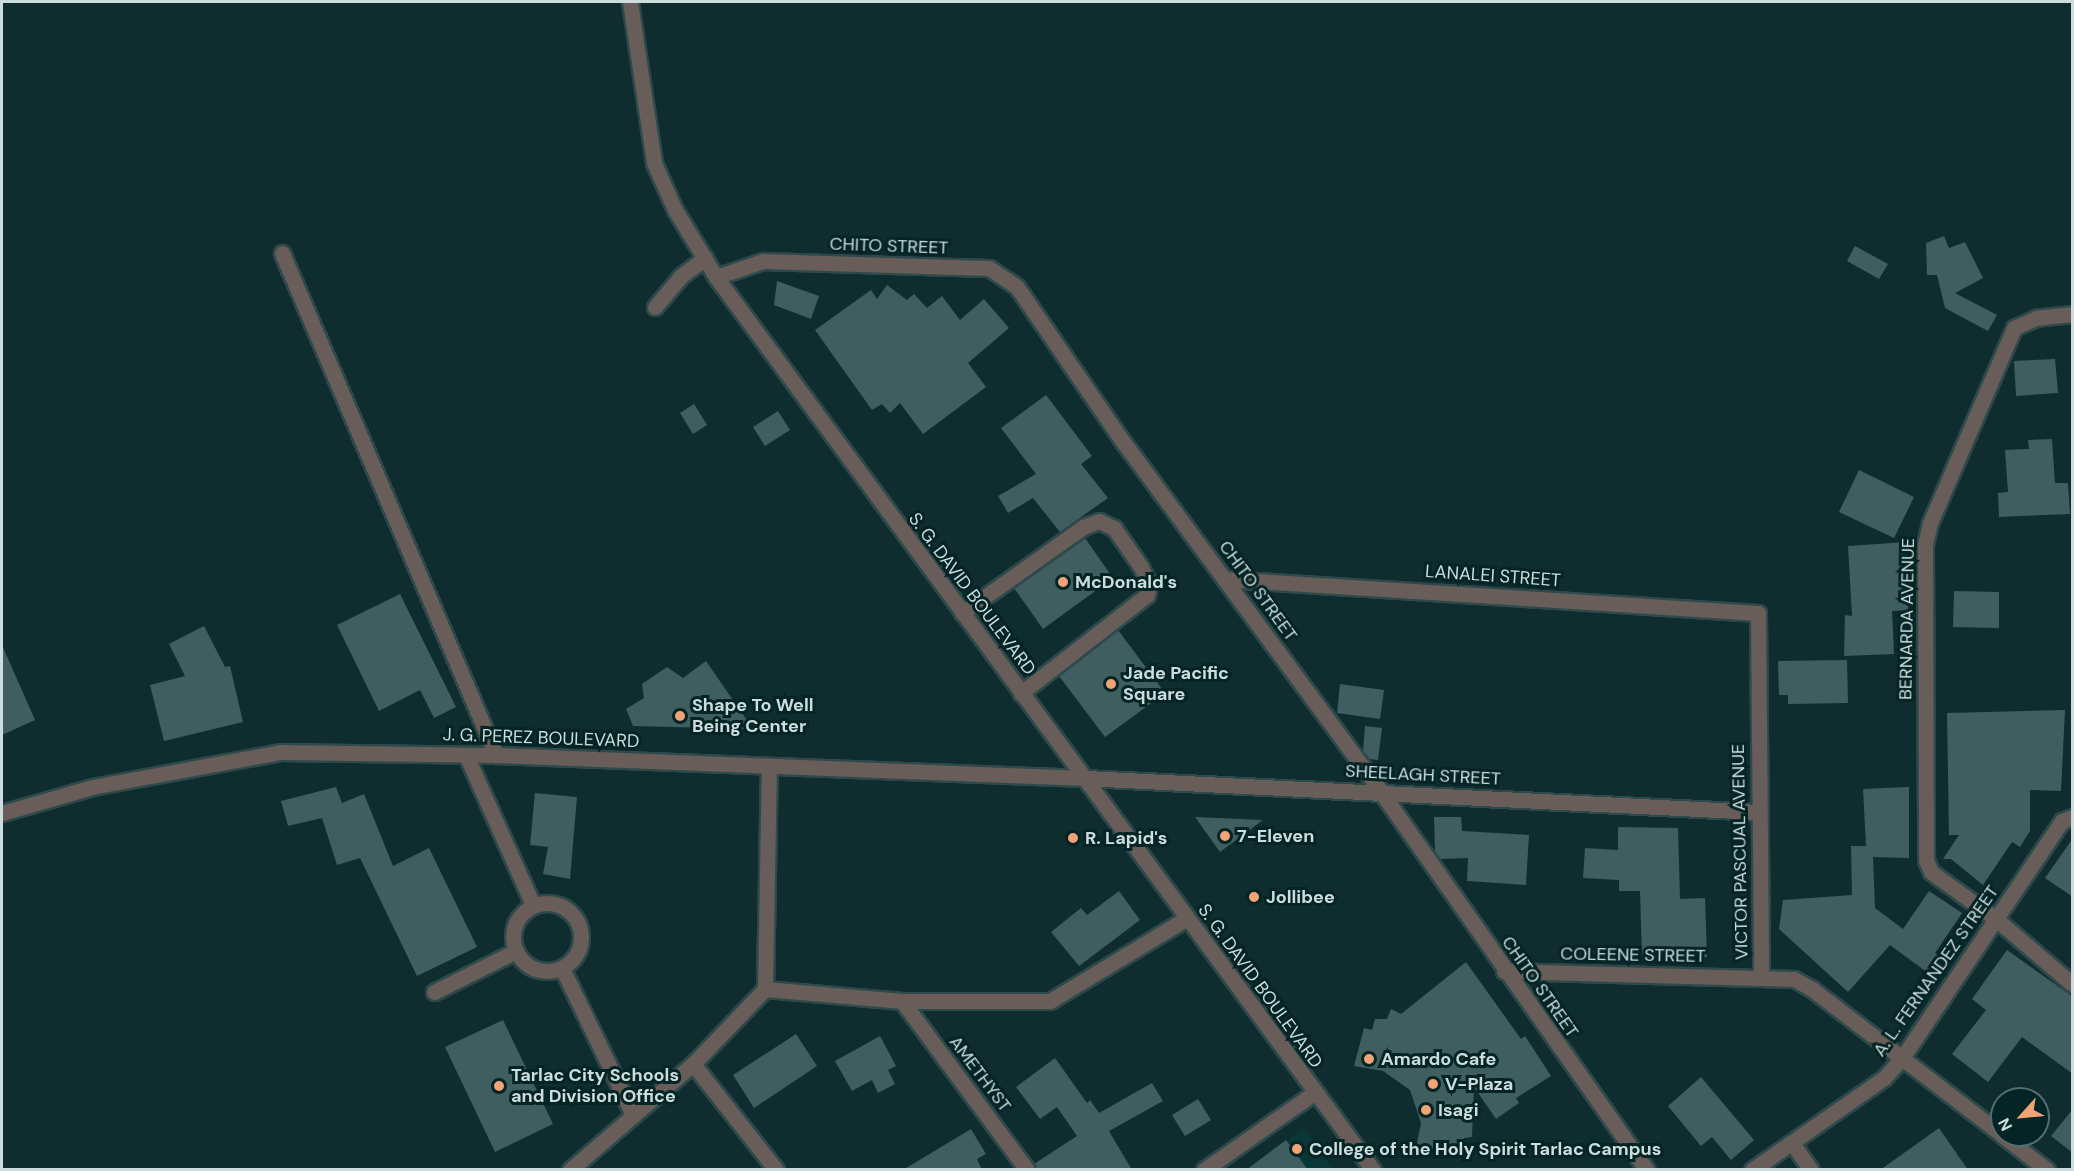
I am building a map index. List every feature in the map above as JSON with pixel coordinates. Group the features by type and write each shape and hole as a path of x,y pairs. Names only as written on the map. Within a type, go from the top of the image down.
{"street":[{"name":"S. G. DAVID BOULEVARD","path":"630,2 641,99 654,163 675,210 716,277 1314,1093 1373,1170"},
{"path":"282,253 496,755"},
{"path":"654,307 681,276 705,258"},
{"name":"CHITO STREET","path":"716,277 763,261 989,268 1017,287 1124,443 1381,792 1504,971 1647,1170"},
{"name":"BERNARDA AVENUE","path":"2073,314 2036,318 2014,328 1930,523 1925,545 1926,860 1931,872 1996,919 2073,984"},
{"path":"962,613 1083,527 1099,521 1114,528 1141,567 1149,585 1147,595 1022,693"},
{"name":"LANALEI STREET","path":"1225,579 1758,613"},
{"name":"VICTOR PASCUAL AVENUE","path":"1758,613 1761,977 1794,979 1812,989 1990,1126"},
{"name":"J. G. PEREZ BOULEVARD","path":"2,813 92,787 280,752 496,755 1085,778"},
{"path":"466,755 533,905"},
{"path":"570,1170 693,1064 765,989 769,767"},
{"name":"SHEELAGH STREET","path":"1085,778 1759,812"},
{"name":"A. L. FERNANDEZ STREET","path":"1752,1170 1884,1078 1902,1058 2062,821 2073,817"},
{"path":"556,903 567,909 580,928 578,952 562,968 541,971 530,967 516,951 513,930 517,920 533,905 556,903"},
{"path":"765,989 902,1001 1050,1001 1187,918"},
{"path":"434,992 516,951"},
{"path":"562,968 633,1116"},
{"name":"COLEENE STREET","path":"1504,971 1761,977"},
{"name":"AMETHYST","path":"902,1001 1027,1170"},
{"path":"693,1064 776,1170"},
{"path":"1204,1170 1314,1093"},
{"path":"1792,1143 1811,1170"},
{"name":"VICTOR PASCUAL AVENUE","path":"2017,1147 2046,1170"}],"shaded area":[{"name":"College of the Holy Spirit Tarlac Campus","path":"1304,1128 1333,1169 1247,1170"}],"building":[{"path":"1944,236 1949,248 1965,242 1983,278 1955,293 1997,315 1988,331 1945,308 1937,275 1927,275 1926,243"},
{"path":"1855,246 1888,264 1879,279 1847,261"},
{"path":"777,281 819,296 811,319 774,305"},
{"path":"887,285 907,300 914,294 927,308 942,296 960,320 984,299 1009,328 968,363 986,387 923,434 900,403 890,413 882,404 872,410 815,330 871,290 877,299"},
{"path":"2055,359 2058,393 2016,396 2014,361"},
{"path":"1046,395 1092,456 1081,464 1108,498 1060,532 1033,498 1008,513 998,496 1036,474 1001,428"},
{"path":"694,404 707,425 693,434 680,413"},
{"path":"778,411 790,430 765,446 753,427"},
{"path":"2052,439 2055,483 2068,483 2070,514 1999,517 1998,493 2008,492 2005,450 2029,449 2028,440"},
{"path":"1859,470 1914,497 1894,538 1839,512"},
{"name":"McDonald's","path":"1085,538 1113,578 1043,629 1014,588"},
{"path":"1906,542 1908,610 1892,611 1894,654 1844,656 1845,615 1852,616 1848,546"},
{"path":"1954,591 1999,592 1999,628 1953,627"},
{"path":"400,594 456,707 434,718 420,690 379,711 337,625"},
{"path":"204,626 225,667 230,666 243,722 164,741 150,685 185,676 169,644"},
{"name":"Jade Pacific Square","path":"1118,630 1165,693 1105,737 1059,676"},
{"path":"2,645 35,720 2,735"},
{"path":"1847,660 1848,703 1788,704 1788,695 1779,695 1778,661"},
{"path":"706,661 753,729 633,726 626,709 644,698 642,684 667,667 683,678"},
{"path":"1340,684 1384,690 1380,719 1337,713"},
{"path":"2065,710 2061,791 2030,790 2030,831 2020,847 2012,842 1983,885 1951,859 1943,859 1959,835 1949,835 1947,713"},
{"path":"1365,726 1382,728 1378,760 1369,759 1363,751"},
{"path":"336,787 342,803 364,794 393,866 429,848 477,947 417,976 360,858 337,865 322,818 288,826 281,801"},
{"path":"1909,787 1909,858 1873,857 1875,908 1903,929 1929,891 1962,913 1935,953 1940,957 1928,973 1890,945 1848,992 1779,929 1783,900 1852,895 1851,846 1866,846 1863,789"},
{"path":"535,793 577,797 570,879 543,874 548,847 530,845"},
{"name":"7-Eleven","path":"1195,817 1263,820 1220,852"},
{"path":"1434,817 1461,817 1462,831 1529,835 1526,885 1467,881 1468,858 1440,859 1435,851"},
{"path":"1618,827 1678,828 1680,899 1705,898 1707,957 1642,958 1640,891 1619,891 1619,880 1583,878 1585,848 1618,850"},
{"path":"2073,838 2073,897 2045,878"},
{"path":"1119,891 1140,920 1079,966 1051,932 1081,908 1087,915"},
{"path":"2007,950 2073,997 2073,1074 2022,1037 1988,1082 1952,1054 1986,1010 1972,999"},
{"path":"1466,962 1521,1039 1525,1036 1551,1076 1516,1098 1519,1103 1496,1119 1474,1087 1472,1137 1464,1138 1463,1145 1452,1144 1449,1153 1416,1148 1421,1123 1410,1090 1383,1071 1354,1066 1364,1028 1372,1030 1375,1019 1387,1019 1391,1009 1401,1014"},
{"name":"Tarlac City Schools and Division Office","path":"503,1020 553,1124 495,1152 445,1047"},
{"path":"796,1034 817,1066 754,1108 733,1075"},
{"path":"880,1036 896,1066 888,1070 895,1084 878,1093 872,1080 852,1091 835,1061"},
{"path":"1055,1058 1087,1103 1090,1100 1099,1113 1152,1083 1163,1101 1109,1131 1132,1170 1037,1170 1034,1164 1077,1136 1057,1107 1040,1119 1016,1087"},
{"path":"1701,1077 1754,1140 1731,1160 1712,1137 1701,1146 1668,1106"},
{"path":"1198,1099 1211,1120 1185,1136 1172,1115"},
{"path":"2073,1109 2073,1153 2051,1136"},
{"path":"1939,1128 1968,1170 1880,1170"},
{"path":"971,1129 986,1154 977,1159 982,1170 903,1170"},
{"path":"1286,1140 1308,1170 1246,1170"}],"place":[{"name":"McDonald's","path":"1063,582"},
{"name":"Jade Pacific Square","path":"1111,684"},
{"name":"Shape To Well Being Center","path":"680,716"},
{"name":"7-Eleven","path":"1225,836"},
{"name":"R. Lapid's","path":"1073,838"},
{"name":"Jollibee","path":"1254,897"},
{"name":"Amardo Cafe","path":"1369,1059"},
{"name":"V-Plaza","path":"1433,1084"},
{"name":"Tarlac City Schools and Division Office","path":"499,1086"},
{"name":"Isagi","path":"1426,1110"},
{"name":"College of the Holy Spirit Tarlac Campus","path":"1297,1149"}]}
